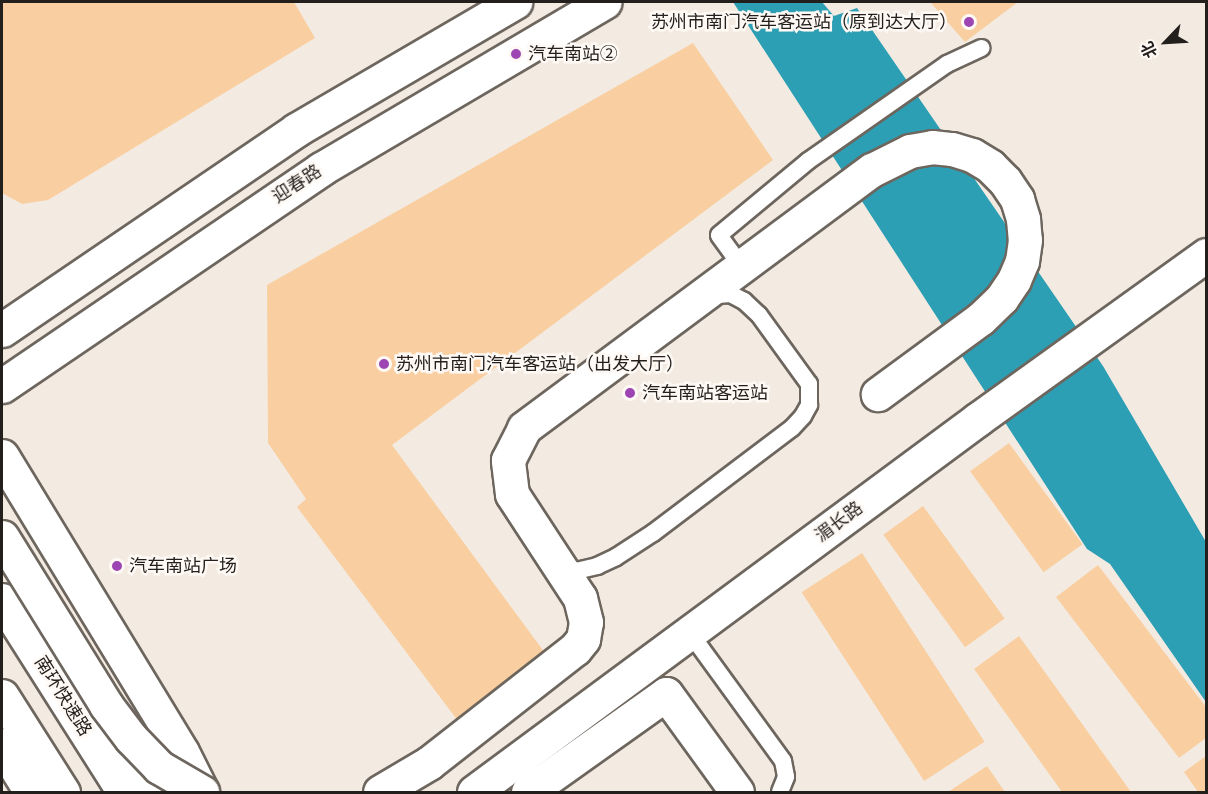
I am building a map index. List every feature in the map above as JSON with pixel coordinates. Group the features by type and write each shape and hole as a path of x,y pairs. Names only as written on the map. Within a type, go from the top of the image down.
{"main road":[{"path":"2,330 296,130 514,2"},
{"name":"迎春路","path":"2,386 321,169 605,2"},
{"path":"380,792 429,763 575,649 584,634 584,608 573,585 512,494 507,473 513,446 524,428 872,170 910,151 932,147 952,149 972,155 990,166 1005,181 1017,199 1024,230 1022,261 1014,280 1002,298 980,319 878,394"},
{"name":"湄长路","path":"474,792 978,419 1206,255"},
{"path":"2,456 182,752 202,792"},
{"path":"2,537 106,705 131,738 159,767 202,792"},
{"path":"2,556 147,792"},
{"name":"南环快速路","path":"2,600 124,792"},
{"path":"528,792 666,694 737,792"},
{"path":"2,696 63,792"},
{"path":"2,745 31,792"}],"lane":[{"path":"742,267 719,235 808,161 947,64 981,48"},
{"path":"554,556 568,568 576,571 597,566 616,557 690,505 792,428 803,416 809,405 809,384 751,306 730,294 720,294 694,302"},
{"path":"690,633 783,761 786,777 780,792"}],"water":[{"path":"733,2 822,2 834,16 857,8 1103,366 1206,542 1206,702 1110,564 1087,549"}],"building":[{"path":"2,2 294,2 315,38 48,200 22,204 2,193"},
{"name":"苏州市南门汽车客运站（原到达大厅）","path":"930,2 1018,2 965,42"},
{"name":"苏州市南门汽车客运站（出发大厅）","path":"693,43 773,160 392,445 545,653 458,721 297,507 306,499 268,443 267,285"},
{"path":"1009,443 1082,544 1044,572 970,471"},
{"path":"923,506 1005,618 965,647 883,535"},
{"path":"862,553 985,742 924,781 802,592"},
{"path":"1098,565 1206,707 1206,738 1179,758 1056,597"},
{"path":"1019,636 1131,792 1062,792 974,669"},
{"path":"1206,756 1206,792 1198,792 1184,772"},
{"path":"987,766 1005,792 948,792"}],"place":[{"name":"苏州市南门汽车客运站（原到达大厅）","path":"969,22"},
{"name":"汽车南站②","path":"516,54"},
{"name":"苏州市南门汽车客运站（出发大厅）","path":"384,364"},
{"name":"汽车南站客运站","path":"630,393"},
{"name":"汽车南站广场","path":"117,566"}]}
